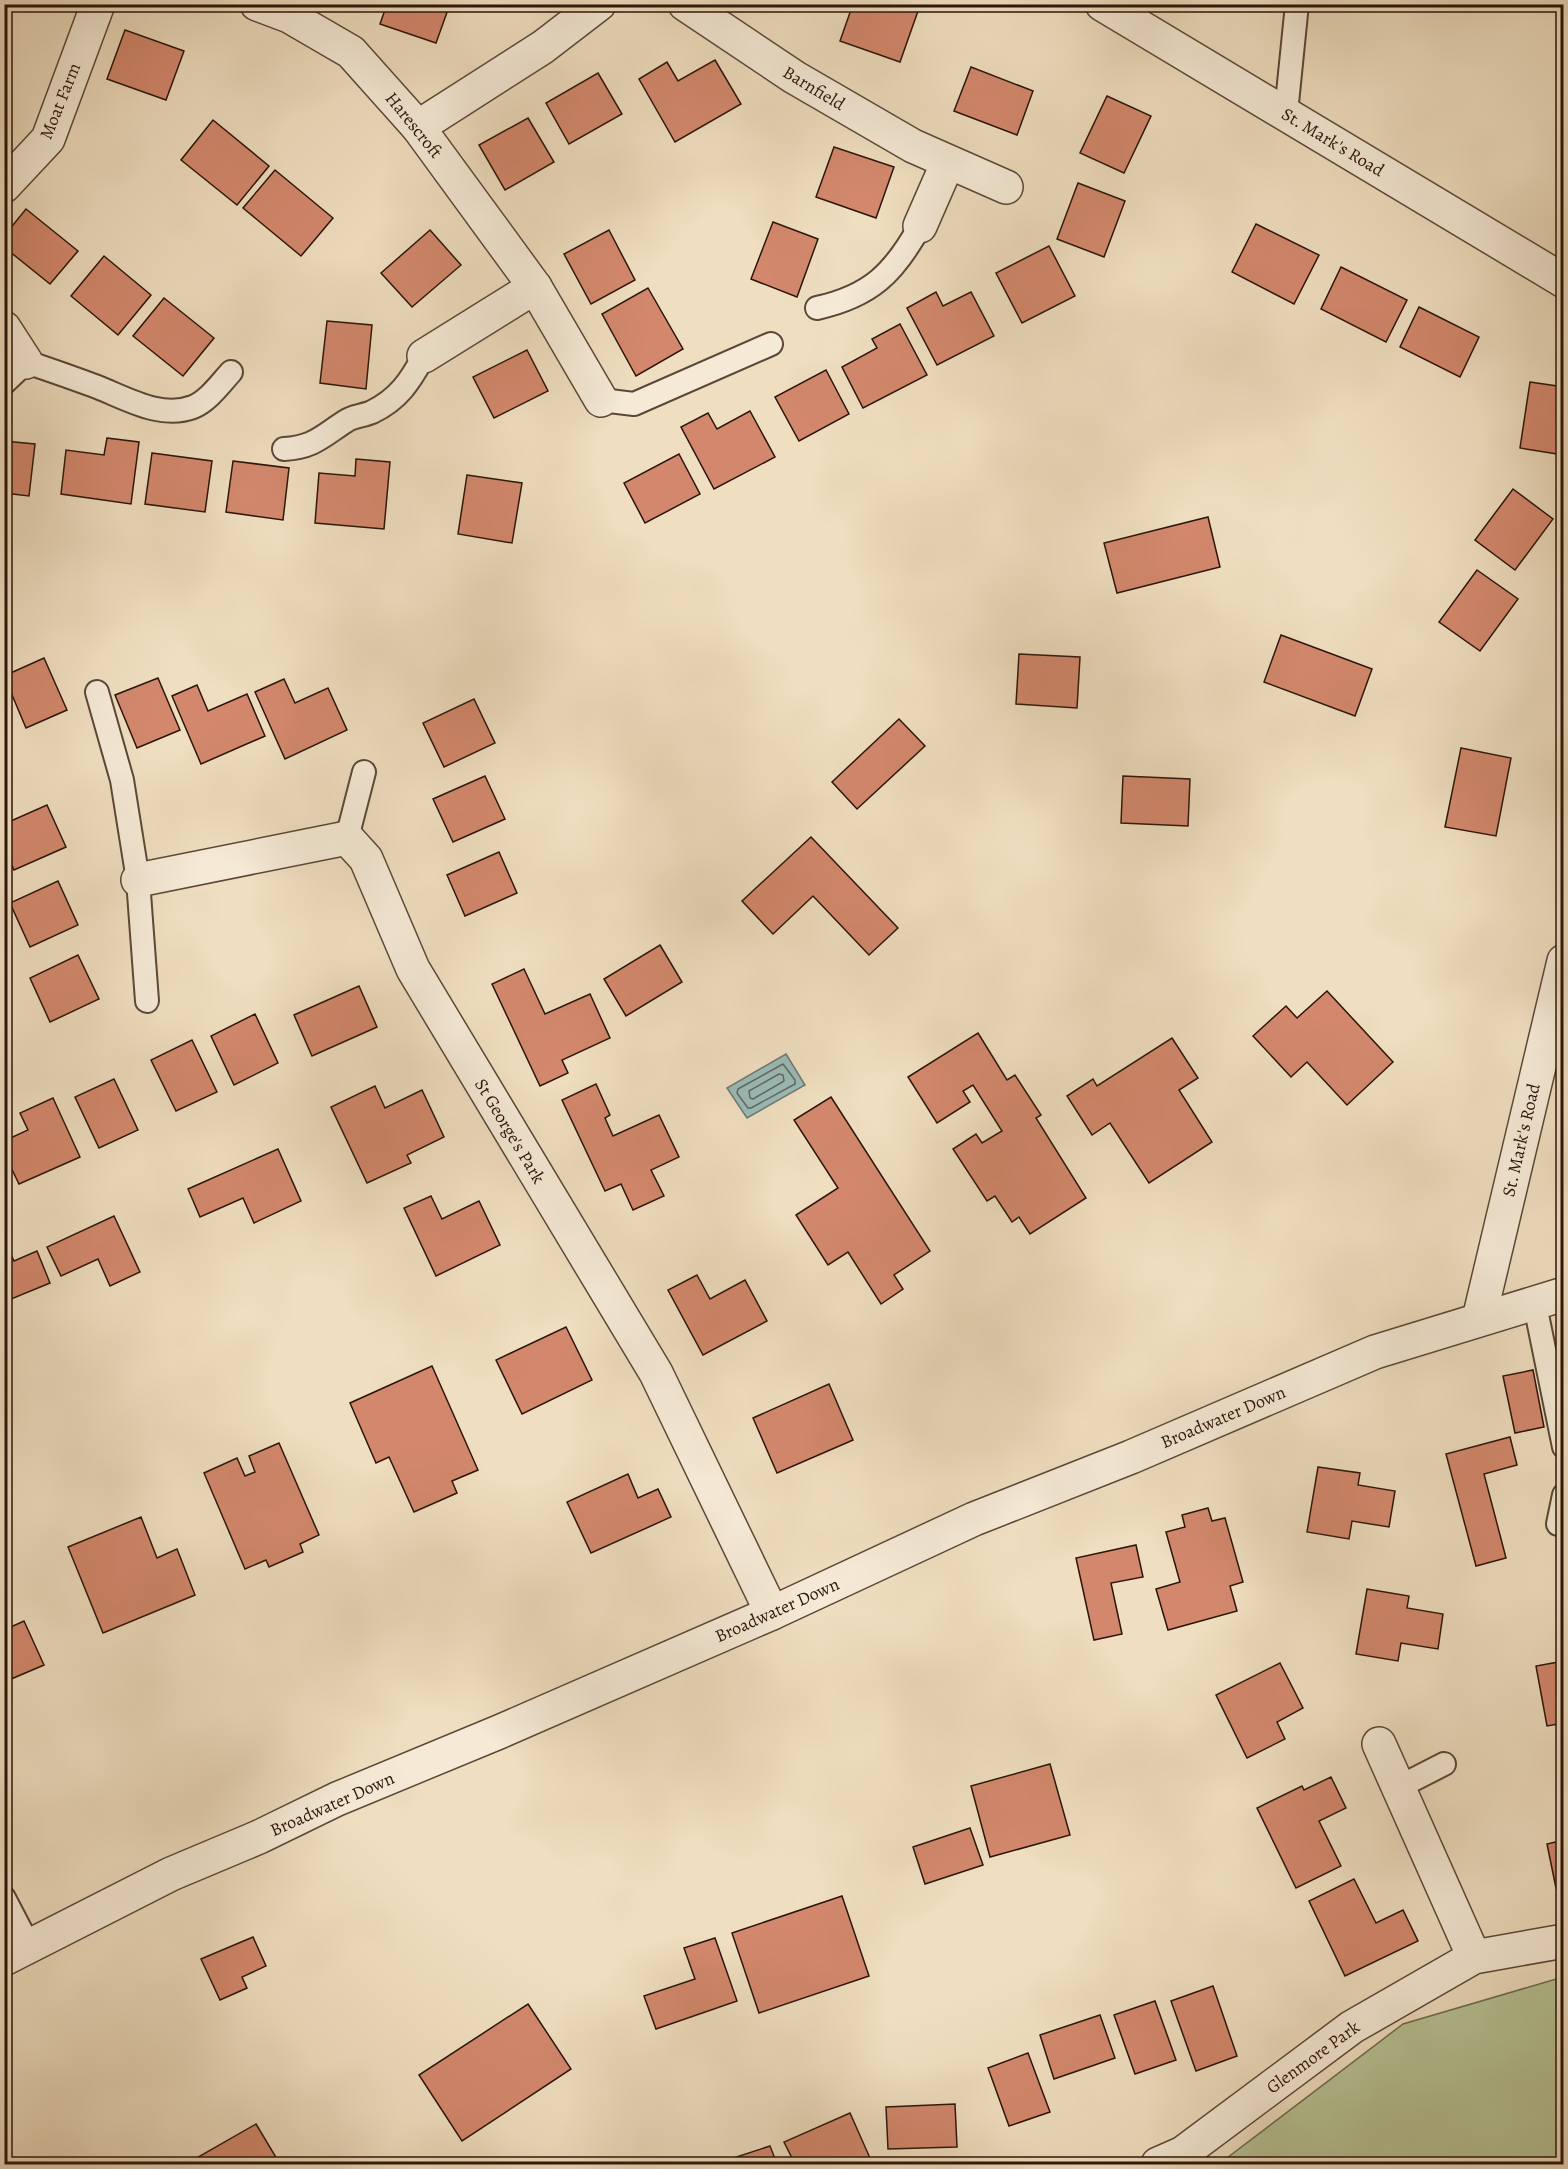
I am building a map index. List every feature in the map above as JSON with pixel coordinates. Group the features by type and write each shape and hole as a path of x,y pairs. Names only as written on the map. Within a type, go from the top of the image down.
{"street":[{"name":"Moat Farm","path":"4,186 48,139 98,4"},
{"name":"Harescroft","path":"257,4 289,16 351,52 418,127 535,287 600,400"},
{"path":"418,127 543,47 598,4"},
{"name":"Barnfield","path":"685,4 795,78 913,146 1006,187"},
{"name":"St. Mark's Road","path":"1102,4 1563,281"},
{"path":"920,225 948,162"},
{"path":"424,356 535,287"},
{"path":"4,328 15,372"},
{"path":"138,880 347,838"},
{"name":"St George's Park","path":"347,838 366,859 413,969 656,1373 772,1613"},
{"name":"St. Mark's Road","path":"1479,1319 1563,961"},
{"name":"Broadwater Down","path":"17,1953 171,1874 259,1837 337,1799 510,1728 772,1613 974,1519 1131,1457 1375,1352 1479,1319 1549,1300"},
{"path":"1379,1744 1474,1957"},
{"name":"Glenmore Park","path":"1158,2164 1184,2153 1352,2027 1474,1957 1563,1941"}],"lane":[{"path":"1286,113 1298,4"},
{"path":"817,308 840,303 866,291 906,251 920,225"},
{"path":"600,400 634,404 771,344"},
{"path":"284,449 304,447 323,438 348,420 370,413 386,404 406,387 424,356"},
{"path":"15,372 94,385 140,405 170,411 194,406 207,397 231,372"},
{"path":"97,692 123,780 138,880 147,1001"},
{"path":"347,838 364,772"},
{"path":"1549,1300 1563,1447"},
{"path":"1558,1524 1563,1495"},
{"path":"1399,1787 1444,1764"},
{"path":"4,1898 17,1953"}],"green space":[{"path":"1563,1977 1563,2164 1224,2164 1223,2161 1403,2024"}],"water":[{"path":"786,1054 805,1085 747,1118 727,1088"}],"building":[{"path":"387,4 450,4 436,43 380,24"},
{"path":"853,4 898,4 918,11 900,62 840,41"},
{"path":"125,30 184,51 166,100 107,79"},
{"path":"715,60 741,104 675,142 639,79 667,62 678,81"},
{"path":"971,67 1033,91 1017,135 954,111"},
{"path":"598,73 622,114 569,144 546,103"},
{"path":"1107,96 1151,116 1124,173 1080,153"},
{"path":"528,118 554,162 505,190 479,145"},
{"path":"213,120 269,166 237,205 181,160"},
{"path":"834,147 894,167 876,218 816,197"},
{"path":"275,170 333,218 301,256 243,208"},
{"path":"1078,183 1125,201 1104,257 1057,239"},
{"path":"26,209 78,251 50,284 4,247 4,236"},
{"path":"773,222 818,239 797,297 751,279"},
{"path":"1256,224 1319,255 1294,304 1232,272"},
{"path":"430,230 461,265 412,307 381,273"},
{"path":"609,230 635,280 591,304 564,254"},
{"path":"1049,246 1075,296 1022,323 996,273"},
{"path":"104,256 151,295 118,335 71,296"},
{"path":"1341,267 1407,300 1386,342 1321,309"},
{"path":"648,288 683,349 636,376 602,314"},
{"path":"936,292 943,306 971,292 994,336 937,365 907,308"},
{"path":"164,298 214,338 183,376 133,336"},
{"path":"1419,307 1479,337 1460,377 1400,347"},
{"path":"327,321 372,325 366,389 320,383"},
{"path":"900,324 927,375 863,408 842,367 877,348 872,339"},
{"path":"527,350 548,391 494,418 473,377"},
{"path":"826,370 849,414 799,441 775,397"},
{"path":"1530,382 1564,387 1564,455 1520,448"},
{"path":"750,411 775,457 714,489 681,427 708,413 717,429"},
{"path":"107,438 139,442 131,504 61,494 66,450 104,455"},
{"path":"4,441 35,444 29,496 4,493"},
{"path":"152,453 212,461 205,512 145,504"},
{"path":"679,454 700,494 645,523 624,483"},
{"path":"356,459 390,462 384,529 315,523 319,473 355,476"},
{"path":"233,461 289,468 283,520 226,512"},
{"path":"467,475 522,483 512,543 458,534"},
{"path":"1513,489 1553,519 1515,570 1475,540"},
{"path":"1208,517 1220,567 1117,593 1104,543"},
{"path":"1477,570 1518,599 1480,651 1439,622"},
{"path":"1281,635 1372,669 1355,716 1264,682"},
{"path":"1019,654 1080,657 1077,708 1016,704"},
{"path":"44,658 67,710 26,728 4,676"},
{"path":"158,678 180,730 137,748 115,695"},
{"path":"284,679 295,703 328,688 347,730 285,759 255,692"},
{"path":"197,685 208,711 247,694 265,736 201,764 172,696"},
{"path":"474,699 495,743 444,767 423,723"},
{"path":"899,719 925,746 857,809 832,782"},
{"path":"1461,748 1511,758 1496,836 1445,827"},
{"path":"485,776 505,819 453,842 433,799"},
{"path":"1123,776 1190,779 1188,826 1121,823"},
{"path":"47,805 66,847 14,870 4,848 4,824"},
{"path":"811,837 898,928 869,955 813,896 773,934 742,901"},
{"path":"499,852 517,893 465,916 447,875"},
{"path":"58,881 78,925 30,947 10,903"},
{"path":"660,945 682,982 626,1016 604,979"},
{"path":"78,955 99,999 50,1022 30,978"},
{"path":"524,969 545,1014 590,994 610,1038 562,1060 568,1073 540,1086 492,984"},
{"path":"359,986 377,1027 312,1056 294,1015"},
{"path":"1327,991 1393,1062 1347,1105 1307,1062 1291,1077 1253,1036 1286,1006 1297,1018"},
{"path":"255,1014 278,1063 234,1085 211,1036"},
{"path":"978,1033 1007,1080 1015,1075 1041,1115 1036,1118 1086,1198 1030,1234 1019,1217 1012,1222 995,1196 987,1201 953,1149 976,1134 982,1143 1002,1131 973,1085 963,1091 970,1102 937,1123 908,1077"},
{"path":"1172,1038 1198,1078 1179,1090 1212,1142 1149,1183 1110,1123 1092,1135 1067,1096 1093,1079 1097,1086"},
{"path":"192,1040 217,1092 176,1111 151,1060"},
{"path":"114,1079 138,1130 99,1148 75,1097"},
{"path":"596,1084 610,1115 605,1118 613,1136 659,1115 679,1157 651,1170 664,1196 633,1210 621,1184 605,1191 562,1100"},
{"path":"375,1086 385,1108 422,1090 444,1137 407,1155 411,1163 367,1183 331,1107"},
{"path":"831,1097 930,1251 894,1275 903,1289 881,1304 848,1252 828,1265 796,1215 838,1188 794,1120"},
{"path":"53,1098 80,1157 19,1184 4,1153 4,1141 28,1130 20,1113"},
{"path":"278,1149 301,1201 254,1223 243,1198 200,1217 188,1189"},
{"path":"431,1196 442,1219 479,1201 500,1245 436,1276 404,1208"},
{"path":"114,1216 140,1272 110,1286 98,1259 61,1276 47,1247"},
{"path":"4,1239 14,1261 37,1251 50,1283 4,1302"},
{"path":"697,1275 710,1299 745,1280 767,1321 703,1355 668,1290"},
{"path":"566,1327 592,1380 522,1414 496,1360"},
{"path":"432,1366 478,1470 452,1481 457,1493 414,1512 389,1457 376,1463 350,1403"},
{"path":"1533,1370 1544,1427 1515,1433 1503,1376"},
{"path":"829,1384 853,1440 777,1473 753,1418"},
{"path":"1510,1437 1517,1465 1484,1474 1506,1558 1476,1566 1446,1454"},
{"path":"279,1443 319,1535 300,1544 303,1552 269,1567 266,1560 245,1569 204,1473 237,1458 245,1476 255,1472 249,1456"},
{"path":"1318,1467 1360,1473 1358,1485 1395,1491 1389,1527 1352,1521 1349,1539 1307,1532"},
{"path":"628,1474 638,1498 658,1489 671,1517 591,1553 567,1502"},
{"path":"1208,1508 1212,1521 1225,1518 1243,1582 1230,1586 1237,1611 1168,1630 1156,1589 1180,1582 1166,1532 1185,1527 1182,1515"},
{"path":"141,1517 157,1558 177,1549 195,1595 103,1633 68,1547"},
{"path":"1136,1545 1143,1577 1111,1583 1122,1634 1094,1640 1076,1558"},
{"path":"1367,1589 1409,1596 1407,1608 1443,1614 1438,1649 1401,1643 1398,1661 1356,1654"},
{"path":"24,1621 44,1665 4,1682 4,1630"},
{"path":"1564,1661 1564,1723 1547,1726 1536,1666"},
{"path":"1280,1663 1303,1708 1277,1722 1285,1739 1247,1758 1216,1695"},
{"path":"1050,1764 1070,1835 990,1857 971,1786"},
{"path":"1331,1777 1346,1808 1319,1821 1341,1866 1296,1888 1257,1808 1302,1786 1304,1790"},
{"path":"970,1828 983,1865 925,1884 913,1847"},
{"path":"1564,1840 1564,1886 1556,1888 1547,1844"},
{"path":"1354,1879 1376,1923 1403,1910 1418,1941 1345,1976 1309,1901"},
{"path":"842,1896 869,1976 759,2013 732,1933"},
{"path":"253,1937 266,1966 242,1977 247,1988 220,2000 201,1959"},
{"path":"715,1938 737,2001 656,2029 644,1996 695,1979 684,1948"},
{"path":"1213,1986 1237,2056 1196,2071 1171,2001"},
{"path":"1155,2001 1176,2060 1135,2074 1114,2015"},
{"path":"528,2004 571,2069 462,2141 419,2075"},
{"path":"1100,2015 1115,2058 1054,2079 1040,2035"},
{"path":"1028,2053 1050,2112 1009,2126 988,2068"},
{"path":"955,2104 957,2147 888,2149 886,2107"},
{"path":"850,2113 870,2158 856,2164 795,2164 784,2142"},
{"path":"256,2124 280,2164 186,2164"},
{"path":"770,2146 777,2164 715,2164"}]}
